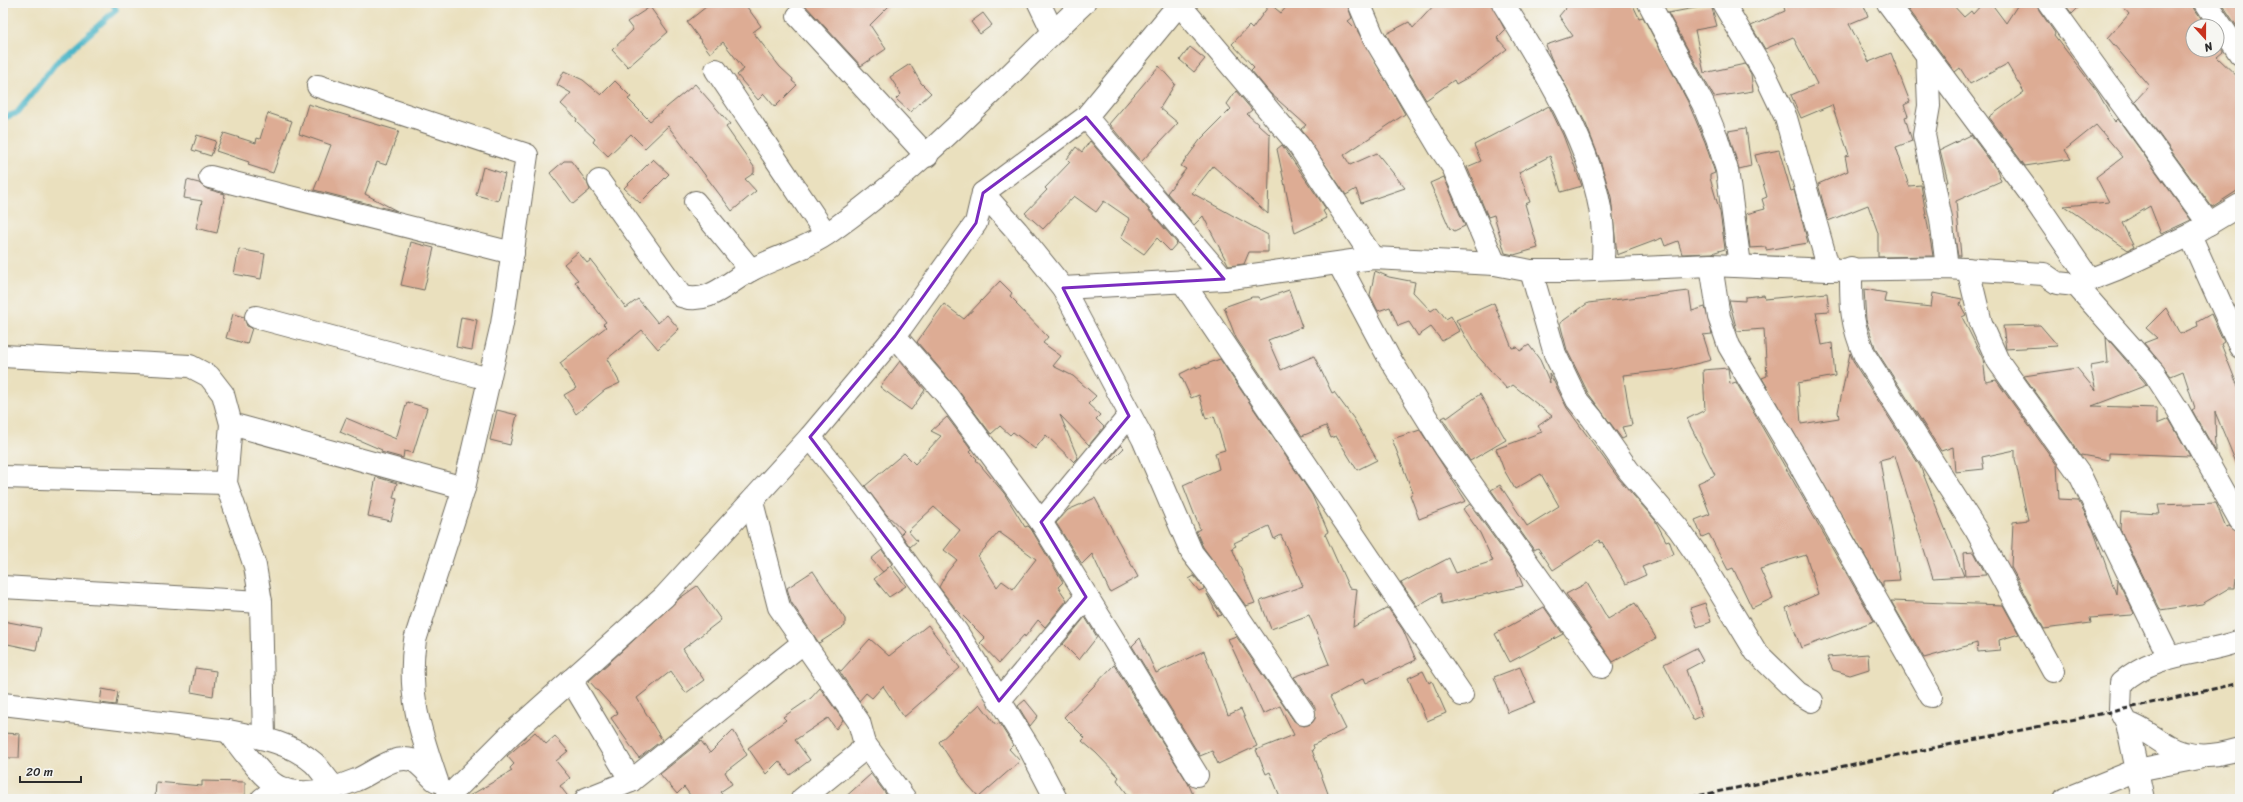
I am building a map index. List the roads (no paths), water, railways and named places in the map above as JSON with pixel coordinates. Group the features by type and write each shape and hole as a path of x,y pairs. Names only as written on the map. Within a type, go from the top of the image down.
{"street":[{"path":"1039,3 1053,32"},
{"path":"599,181 681,296 691,300 705,298 751,270 826,234 927,156 1084,3"},
{"path":"442,790 466,778 511,734 664,597 810,437 895,336 976,224 983,193 1086,117 1180,3 1299,146 1372,258"},
{"path":"1359,3 1373,36 1453,167 1495,264"},
{"path":"1503,3 1549,79 1584,153 1595,185 1602,222 1605,250 1602,269"},
{"path":"1649,3 1703,104 1717,138 1727,170 1740,265"},
{"path":"1723,3 1763,70 1786,118 1829,270"},
{"path":"1888,3 2032,196 2082,282 2154,373 2178,410 2240,520"},
{"path":"2049,3 2209,224"},
{"path":"2206,3 2240,54"},
{"path":"798,16 927,156"},
{"path":"1927,56 1929,106 1924,136 1941,219 1947,268"},
{"path":"716,70 826,234"},
{"path":"318,86 527,155 502,324 464,488 415,640 411,666 413,695 419,728 442,790"},
{"path":"1086,117 1224,279"},
{"path":"210,177 513,253"},
{"path":"983,193 1017,231 1063,288 1129,416 1143,439 1192,553 1214,581 1304,714"},
{"path":"695,202 751,270"},
{"path":"1063,288 1224,279 1339,264 1372,258 1495,264 1530,271 1711,265 1740,265 1829,270 1851,268 1947,268 2044,274 2057,283 2082,282 2117,269 2190,235 2240,205"},
{"path":"2190,235 2240,347"},
{"path":"1339,264 1388,356 1445,447 1602,667"},
{"path":"1711,265 1719,317 1729,346 1798,462 1930,696"},
{"path":"1851,268 1851,317 1855,334 1865,356 1976,530 2053,671"},
{"path":"1968,270 1981,323 1998,361 2080,475 2169,657"},
{"path":"1530,271 1555,354 1577,400 1592,418 1629,471 1678,528 1702,561 1756,652 1798,693 1812,701"},
{"path":"1182,281 1462,694"},
{"path":"256,317 489,379"},
{"path":"895,336 945,393 1041,522 1197,775"},
{"path":"3,356 190,366 210,376 223,394 231,424 226,484 255,566 261,602 264,738"},
{"path":"1041,522 1129,416"},
{"path":"231,424 464,488"},
{"path":"810,437 863,503 957,632 1030,749 1056,799"},
{"path":"3,477 226,484"},
{"path":"752,502 779,607 859,722 865,744 905,799"},
{"path":"3,587 261,602"},
{"path":"999,701 1086,597"},
{"path":"2143,799 2127,723 2120,710 2121,683 2133,672 2169,657 2222,647 2240,641"},
{"path":"586,799 631,781 804,642"},
{"path":"572,680 631,781"},
{"path":"3,704 228,731 264,738 294,748 314,764 321,793"},
{"path":"2127,723 2140,727 2168,747 2182,752 2205,756"},
{"path":"228,731 262,773 270,793 321,793 356,780 386,764 400,760 413,760 442,790"},
{"path":"802,799 858,754 865,744"},
{"path":"2065,799 2137,770 2240,749"}],"waterway":[{"path":"3,118 17,113 55,64 116,10 113,3"}],"railway":[{"path":"1682,799 2120,710 2240,683"}]}
